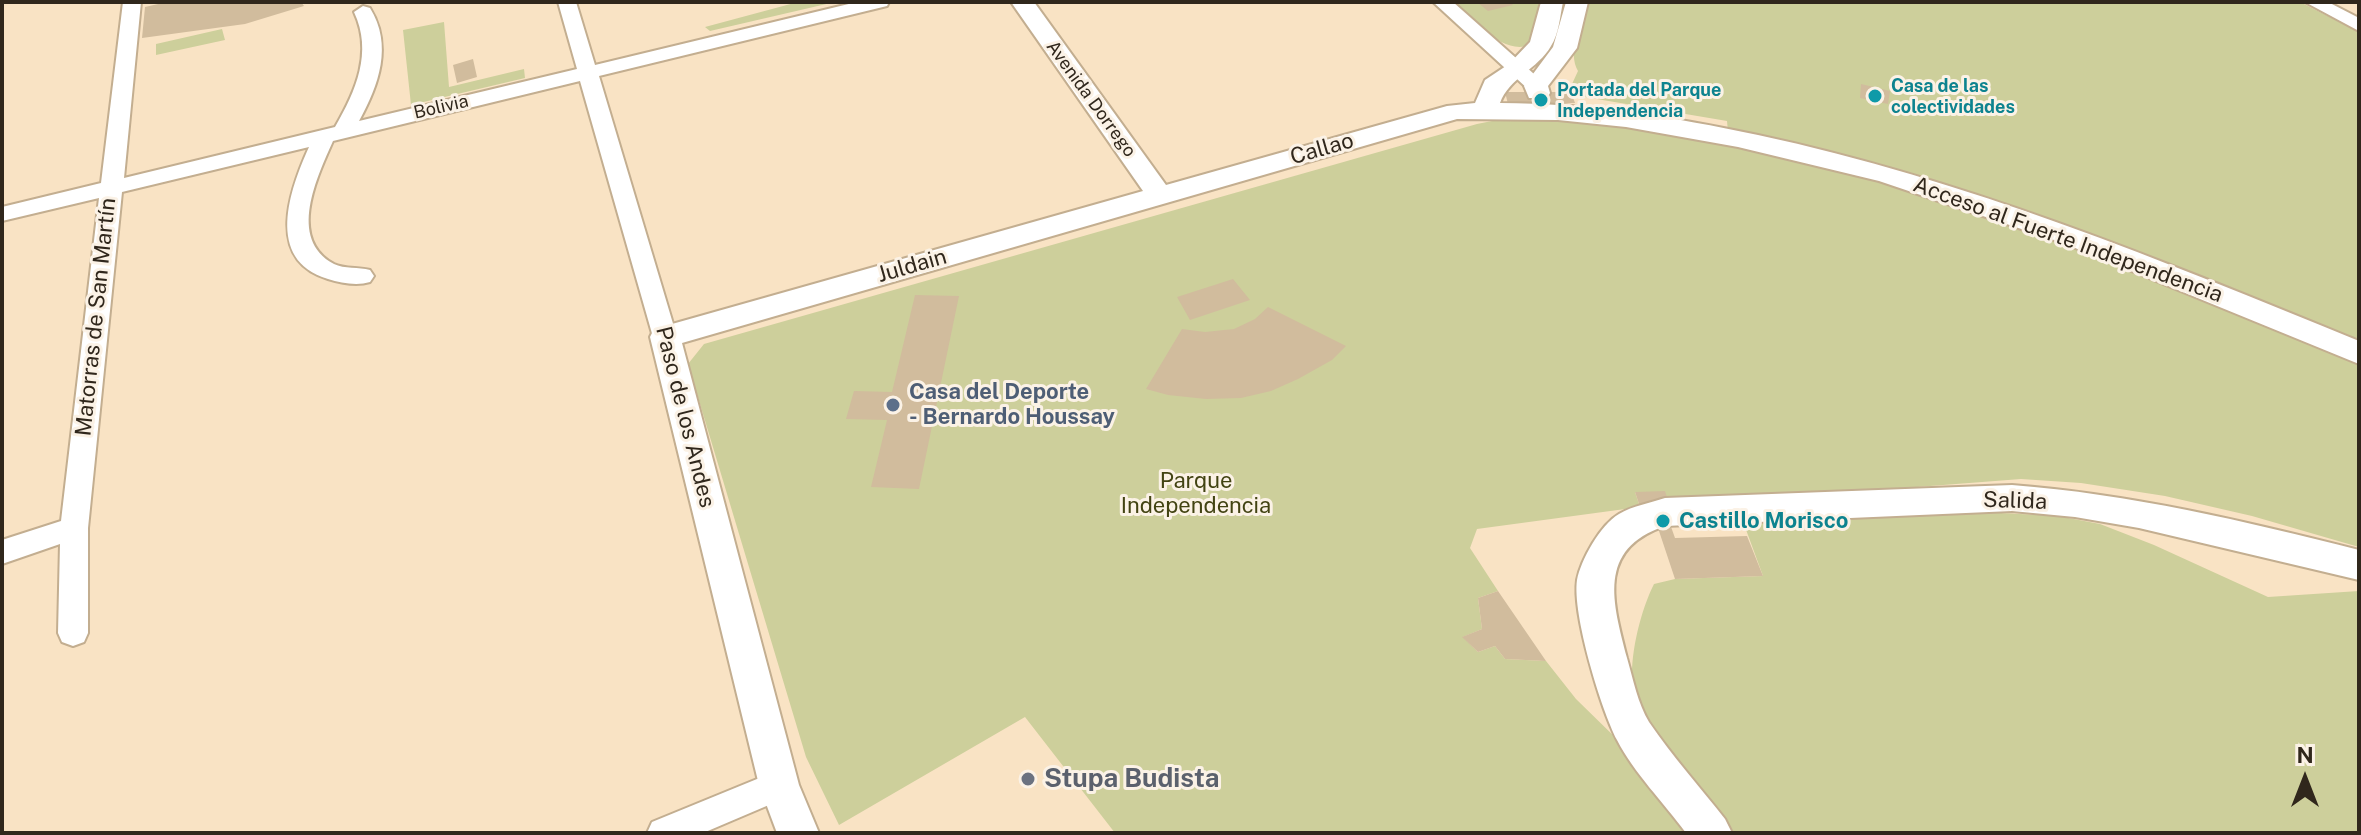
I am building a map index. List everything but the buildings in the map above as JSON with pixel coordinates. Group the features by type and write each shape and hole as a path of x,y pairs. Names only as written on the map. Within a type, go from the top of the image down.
{"street":[{"name":"Matorras de San Martín","path":"73,633 74,528 132,2"},
{"name":"Paso de los Andes","path":"567,2 665,337 779,785 798,833"},
{"name":"Bolivia","path":"2,214 880,2"},
{"name":"Avenida Dorrego","path":"1022,2 1160,196"},
{"path":"1442,2 1535,92"},
{"path":"1535,92 1541,44 1552,2"},
{"path":"1535,92 1565,48 1577,2"},
{"path":"2314,2 2359,25"},
{"path":"362,276 324,269 307,254 296,225 301,188 334,132 361,102 374,47 373,27 363,12"},
{"path":"1485,111 1494,85 1535,92"},
{"name":"Acceso al Fuerte Independencia","path":"1485,111 1535,92 1678,127 1786,149 1922,185 1976,201 2064,234 2359,353"},
{"name":"Callao","path":"1160,196 1456,111 1485,111"},
{"name":"Juldain","path":"665,337 1160,196"},
{"name":"Salida","path":"1711,833 1632,730 1614,680 1595,604 1595,579 1607,552 1632,523 1665,512 1933,500 2043,501 2139,514 2359,565"},
{"path":"2,552 74,528"},
{"path":"664,833 779,785"}],"green space":[{"path":"798,2 835,2 710,31 705,27"},
{"path":"1454,2 1542,2 1530,45 1519,47 1489,34"},
{"path":"1586,2 2300,2 2359,32 2359,343 2185,273 1728,132 1727,121 1579,96 1572,84 1578,71 1574,46"},
{"path":"444,22 449,87 524,69 525,78 411,105 403,30"},
{"path":"222,29 225,40 156,55 156,44"},
{"name":"Parque Independencia","path":"1512,117 1567,118 1712,139 1892,182 2098,255 2359,359 2359,547 2252,516 2165,496 2081,483 2021,479 1670,506 1635,492 1640,507 1477,529 1470,548 1498,591 1478,598 1482,629 1463,637 1478,652 1495,646 1505,659 1546,661 1576,699 1620,742 1686,833 1115,833 1025,717 839,825 806,757 688,364 704,344 1477,124"},
{"path":"1982,512 2058,516 2100,524 2268,597 2359,591 2359,833 1735,833 1658,738 1636,697 1632,680 1635,643 1654,584 1675,579 1763,576 1741,516"}],"place":[{"name":"Casa de las colectividades","path":"1875,96"},
{"name":"Portada del Parque Independencia","path":"1541,100"},
{"name":"Casa del Deporte - Bernardo Houssay","path":"893,405"},
{"name":"Castillo Morisco","path":"1663,521"},
{"name":"Stupa Budista","path":"1028,779"}]}
